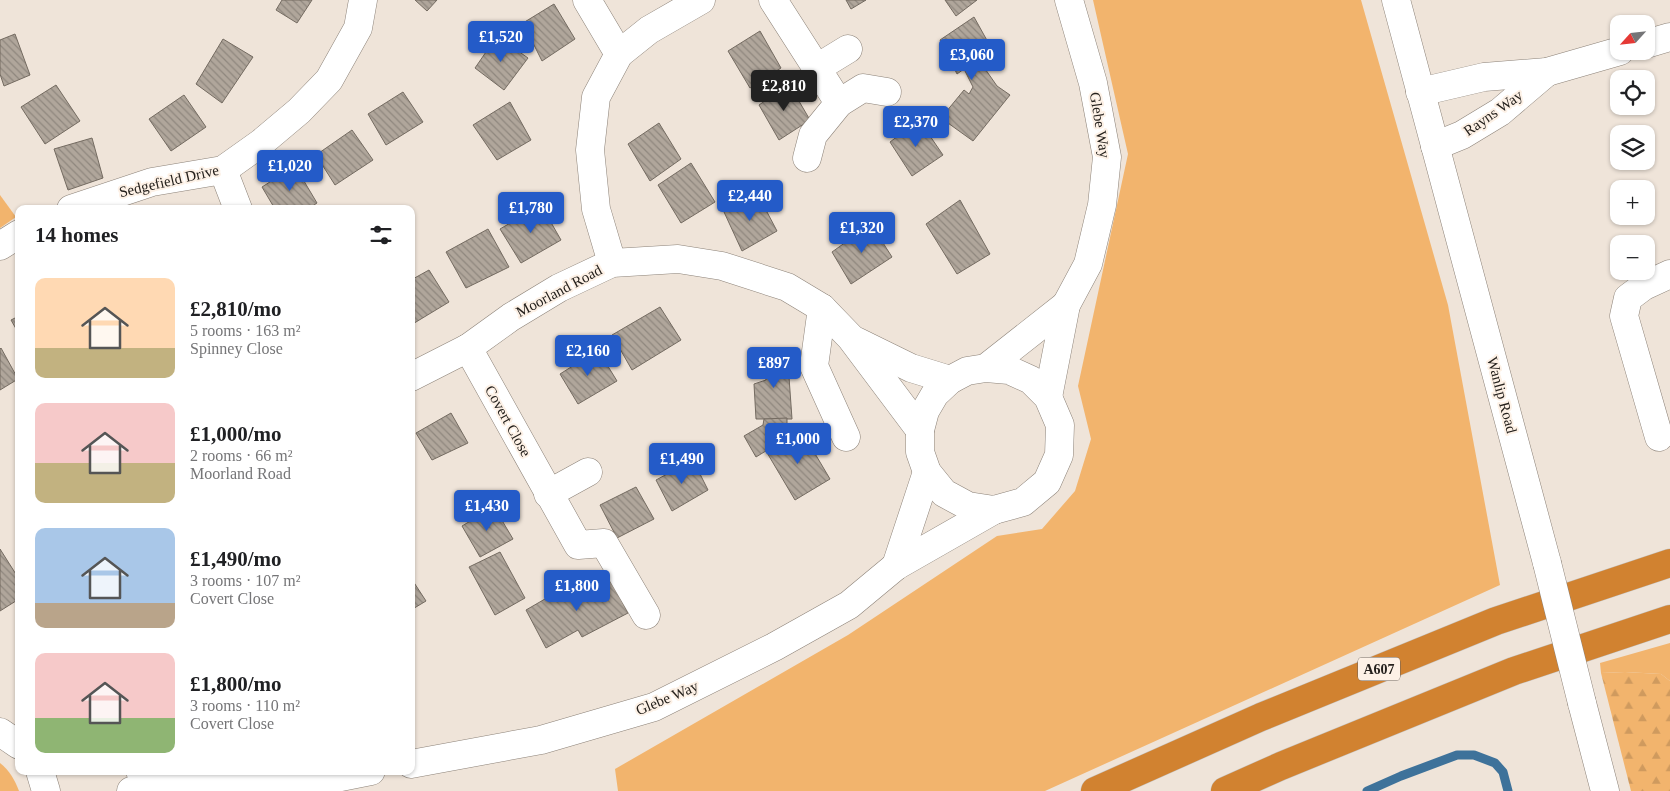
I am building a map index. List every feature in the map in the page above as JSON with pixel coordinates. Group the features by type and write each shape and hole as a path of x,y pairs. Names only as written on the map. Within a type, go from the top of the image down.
{"highway":[{"name":"A607","path":"1095,791 1261,717 1496,621 1670,563"},
{"path":"1225,791 1290,762 1514,671 1670,619"}],"street":[{"name":"Sedgefield Drive","path":"83,205 152,182 223,170 299,111 329,80 358,28 363,0"},
{"path":"587,0 619,54"},
{"path":"612,263 596,209 590,150 596,97 619,54 649,30 701,0"},
{"path":"773,0 839,103"},
{"name":"Glebe Way","path":"1048,397 1066,305 1088,264 1102,205 1107,157 1093,83 1069,0"},
{"name":"Wanlip Road","path":"1396,0 1547,563 1605,791"},
{"path":"1655,41 1670,37"},
{"path":"817,68 848,49"},
{"name":"Rayns Way","path":"1420,92 1484,77 1547,72 1610,54"},
{"name":"Rayns Way","path":"1435,146 1462,135 1500,112 1547,72"},
{"path":"807,158 813,135 839,103 863,88 887,92"},
{"path":"223,170 236,205"},
{"path":"0,246 15,237"},
{"name":"Moorland Road","path":"415,375 468,348 512,317 559,288 612,263 678,259 722,266 787,287 822,308 850,338 920,430"},
{"path":"1659,437 1624,316 1628,298 1644,286 1670,274"},
{"name":"Glebe Way","path":"986,368 1066,305"},
{"path":"822,308 814,366 846,437"},
{"name":"Moorland Road","path":"850,338 911,368 950,380"},
{"name":"Covert Close","path":"468,348 578,545 604,542 646,615"},
{"path":"986,368 1009,370 1031,380 1048,397 1060,425 1059,455 1047,482 1023,502 994,510 968,506 944,493 927,472 920,452 920,430 925,411 932,399 950,380 967,371 986,368"},
{"path":"548,494 588,472"},
{"path":"896,566 927,472"},
{"name":"Glebe Way","path":"415,763 541,740 654,707 774,647 849,605 896,566 994,510"},
{"path":"0,732 15,742"},
{"path":"41,775 46,791"},
{"path":"162,775 178,778 336,778 351,775"},
{"path":"131,791 178,778"}],"green space":[{"path":"1093,0 1361,0 1448,305 1500,585 1045,791 618,791 615,769 848,635 997,536 1042,529 1075,491 1091,439 1078,386 1128,154"},
{"path":"0,195 15,218 0,228"},
{"path":"1670,643 1670,681 1661,674 1601,673 1600,663"},
{"path":"1601,673 1661,674 1670,681 1670,791 1631,791"},
{"path":"0,763 16,783 19,791 0,791"}],"building":[{"path":"282,0 312,0 297,23 276,10"},
{"path":"415,0 437,0 427,11"},
{"path":"846,0 866,0 851,9"},
{"path":"945,0 977,0 956,16"},
{"path":"554,4 575,39 542,61 523,23"},
{"path":"974,17 994,53 981,63 997,86 1010,95 973,141 941,118 964,90 969,94 973,87 964,69 957,74 940,40"},
{"path":"760,31 781,68 750,88 728,51"},
{"path":"15,34 30,75 4,86 0,74 0,40"},
{"path":"497,36 528,58 504,90 475,68"},
{"path":"223,39 253,57 222,103 196,84"},
{"path":"789,84 810,120 779,140 759,105"},
{"path":"56,85 80,121 45,144 21,107"},
{"path":"403,92 423,122 386,145 368,114"},
{"path":"184,95 206,127 171,151 149,119"},
{"path":"510,102 531,140 497,160 473,125"},
{"path":"919,120 943,155 912,176 890,142"},
{"path":"659,123 681,159 650,181 628,144"},
{"path":"352,130 373,160 335,185 316,155"},
{"path":"92,138 103,178 68,190 54,149"},
{"path":"691,163 715,202 681,223 658,185"},
{"path":"295,166 317,203 314,205 273,205 262,187"},
{"path":"757,193 777,231 742,251 724,212"},
{"path":"960,200 990,254 957,274 926,224"},
{"path":"541,205 561,240 521,263 500,229"},
{"path":"871,224 892,257 851,284 832,252"},
{"path":"488,229 509,267 466,288 446,252"},
{"path":"429,270 449,302 415,323 415,278"},
{"path":"660,307 681,340 632,370 612,335"},
{"path":"15,318 15,327 11,320"},
{"path":"0,349 15,374 15,381 0,390"},
{"path":"787,349 792,419 756,419 754,384 766,380 765,352"},
{"path":"598,350 617,381 578,404 560,374"},
{"path":"451,413 468,443 432,460 416,433"},
{"path":"787,418 787,438 756,457 744,436 763,425 764,419"},
{"path":"801,430 830,479 795,500 766,451"},
{"path":"693,460 708,490 672,511 656,480"},
{"path":"636,487 654,519 617,538 600,505"},
{"path":"494,507 513,539 480,557 462,526"},
{"path":"0,549 15,573 15,602 0,611"},
{"path":"500,552 525,598 495,615 469,567"},
{"path":"609,576 628,613 582,637 578,630 546,648 526,610 557,592 562,600"},
{"path":"415,584 426,601 415,608"}],"waterway":[{"path":"1367,791 1457,755 1474,755 1495,763 1503,772 1508,791"}]}
